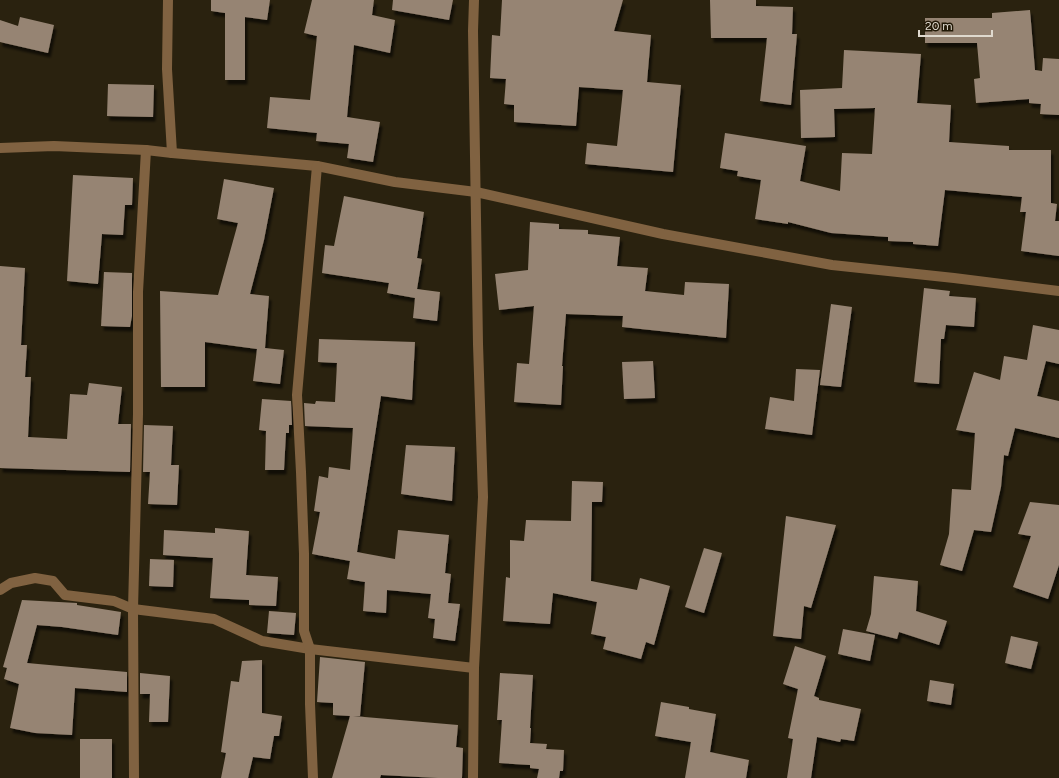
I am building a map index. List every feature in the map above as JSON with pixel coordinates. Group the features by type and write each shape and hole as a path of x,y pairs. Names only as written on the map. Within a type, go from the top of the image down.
{"street":[{"path":"168,0 167,69 172,153"},
{"path":"473,778 474,668 483,497 478,344 473,31 474,0"},
{"path":"0,148 54,146 146,150 317,166 395,182 476,192 663,234 832,265 1059,291"},
{"path":"134,778 133,609 138,422 138,292 146,150"},
{"path":"313,778 310,704 310,649 304,631 304,554 297,395 317,166"},
{"path":"0,590 11,583 35,578 53,582 65,595 114,601 133,609 214,619 262,641 310,649 474,668"}],"building":[{"path":"211,0 270,0 267,20 245,17 245,80 225,80 225,13 211,11"},
{"path":"312,0 374,0 372,15 395,20 390,53 354,45 347,117 380,122 373,162 347,158 349,144 316,141 317,133 267,128 270,97 310,100 317,36 304,33"},
{"path":"393,0 453,0 449,20 392,10"},
{"path":"502,0 623,0 614,31 651,35 647,82 681,85 673,172 585,164 587,143 617,146 623,90 579,87 576,126 514,122 514,105 504,104 506,79 490,78 492,35 500,36"},
{"path":"710,0 756,0 756,6 793,7 792,34 797,34 791,105 760,101 767,38 711,38"},
{"path":"1030,10 1035,70 1042,71 1043,58 1059,59 1059,115 1040,114 1041,104 1029,103 1029,99 976,103 974,79 980,78 977,43 925,43 925,18 992,18 992,13"},
{"path":"20,17 54,25 48,53 0,42 0,20 18,26"},
{"path":"844,50 921,54 917,103 951,105 949,142 1009,146 1009,150 1051,150 1051,203 1057,204 1055,221 1059,221 1059,256 1021,251 1026,212 1020,212 1022,197 945,190 938,246 913,244 913,242 888,241 888,237 831,233 788,222 788,224 755,219 761,180 737,176 738,171 720,168 725,133 806,146 800,181 840,191 842,153 872,154 875,108 834,109 835,137 801,138 800,90 842,88"},
{"path":"108,84 154,85 153,117 107,116"},
{"path":"73,175 133,178 132,205 125,205 123,235 102,234 98,284 67,281"},
{"path":"224,179 274,188 264,240 250,294 269,296 265,348 284,350 280,384 253,381 257,349 205,342 205,387 161,387 160,291 218,295 238,223 217,219"},
{"path":"344,196 424,212 417,258 422,259 417,289 440,292 437,321 413,318 415,298 387,293 389,283 322,273 325,245 334,246"},
{"path":"530,222 559,224 559,229 588,230 588,234 620,237 617,266 648,268 645,291 684,295 685,282 729,284 726,338 622,327 623,316 566,314 561,405 514,402 517,363 529,364 534,306 499,310 495,274 528,270"},
{"path":"0,266 25,268 21,345 27,345 25,377 31,377 28,437 67,439 70,394 87,395 89,383 122,387 118,424 131,424 130,472 0,468"},
{"path":"104,272 132,273 132,316 130,327 101,326"},
{"path":"924,288 950,291 949,296 976,298 974,327 946,325 944,339 941,339 939,384 914,382"},
{"path":"831,304 852,307 841,387 820,385"},
{"path":"1033,325 1059,330 1059,364 1046,361 1037,396 1059,401 1059,438 1015,428 1008,456 1004,455 1001,487 991,532 974,530 962,571 940,565 949,534 952,489 971,490 975,433 956,430 974,372 1000,380 1004,356 1027,360"},
{"path":"319,339 415,342 412,400 381,396 357,552 395,559 398,530 449,535 445,573 451,574 448,603 460,604 455,641 433,638 435,619 428,618 431,594 387,590 386,613 363,611 365,582 347,579 350,561 312,554 320,512 314,511 319,476 328,478 329,467 350,470 353,428 305,426 304,403 315,404 316,401 335,402 337,363 318,362"},
{"path":"653,361 655,398 624,399 622,362"},
{"path":"796,369 820,370 812,435 765,429 770,397 794,401"},
{"path":"262,399 291,401 292,425 289,425 289,433 286,433 284,470 265,470 266,431 259,430"},
{"path":"144,425 173,426 171,465 179,465 177,505 148,504 150,472 143,472"},
{"path":"406,445 455,447 452,501 401,494"},
{"path":"572,481 603,482 602,502 592,502 591,581 637,590 640,578 670,586 654,645 646,642 641,659 603,649 606,637 591,634 597,602 553,593 550,624 503,621 506,577 510,578 510,540 524,541 526,520 571,521"},
{"path":"1030,502 1059,505 1059,565 1048,599 1013,587 1031,536 1018,534"},
{"path":"786,516 836,525 811,608 804,606 801,639 773,636"},
{"path":"215,528 249,531 246,575 278,577 276,606 249,605 249,600 210,598 213,558 163,555 164,530 215,533"},
{"path":"704,548 722,553 704,613 685,607"},
{"path":"150,559 174,560 173,587 149,586"},
{"path":"874,576 918,581 916,611 947,621 939,645 899,632 897,639 866,631 871,614"},
{"path":"22,600 77,603 77,605 121,612 118,635 37,625 27,663 127,672 127,692 75,688 72,735 35,733 10,728 19,684 4,679 7,668 3,667"},
{"path":"269,611 296,613 294,635 267,633"},
{"path":"843,629 875,635 870,661 838,654"},
{"path":"1011,636 1038,642 1031,669 1005,663"},
{"path":"795,646 826,656 814,696 819,698 819,700 861,709 854,741 841,739 840,742 817,737 811,778 787,778 793,739 788,738 798,689 783,684"},
{"path":"320,657 365,662 360,716 353,716 458,725 456,747 463,748 462,778 381,775 380,778 332,778 350,716 333,715 333,703 317,702"},
{"path":"262,660 262,713 282,716 279,736 274,736 270,759 253,757 248,778 221,778 226,753 221,752 231,681 239,682 242,661"},
{"path":"140,673 170,676 168,722 149,722 150,694 140,694"},
{"path":"500,673 533,675 530,743 547,744 546,749 564,750 563,771 560,771 559,778 537,778 539,769 530,768 530,765 499,763 502,720 497,720"},
{"path":"930,680 954,684 951,705 927,701"},
{"path":"661,702 716,714 710,752 749,760 746,778 685,778 691,742 655,736"},
{"path":"80,739 112,739 112,778 80,778"}]}
